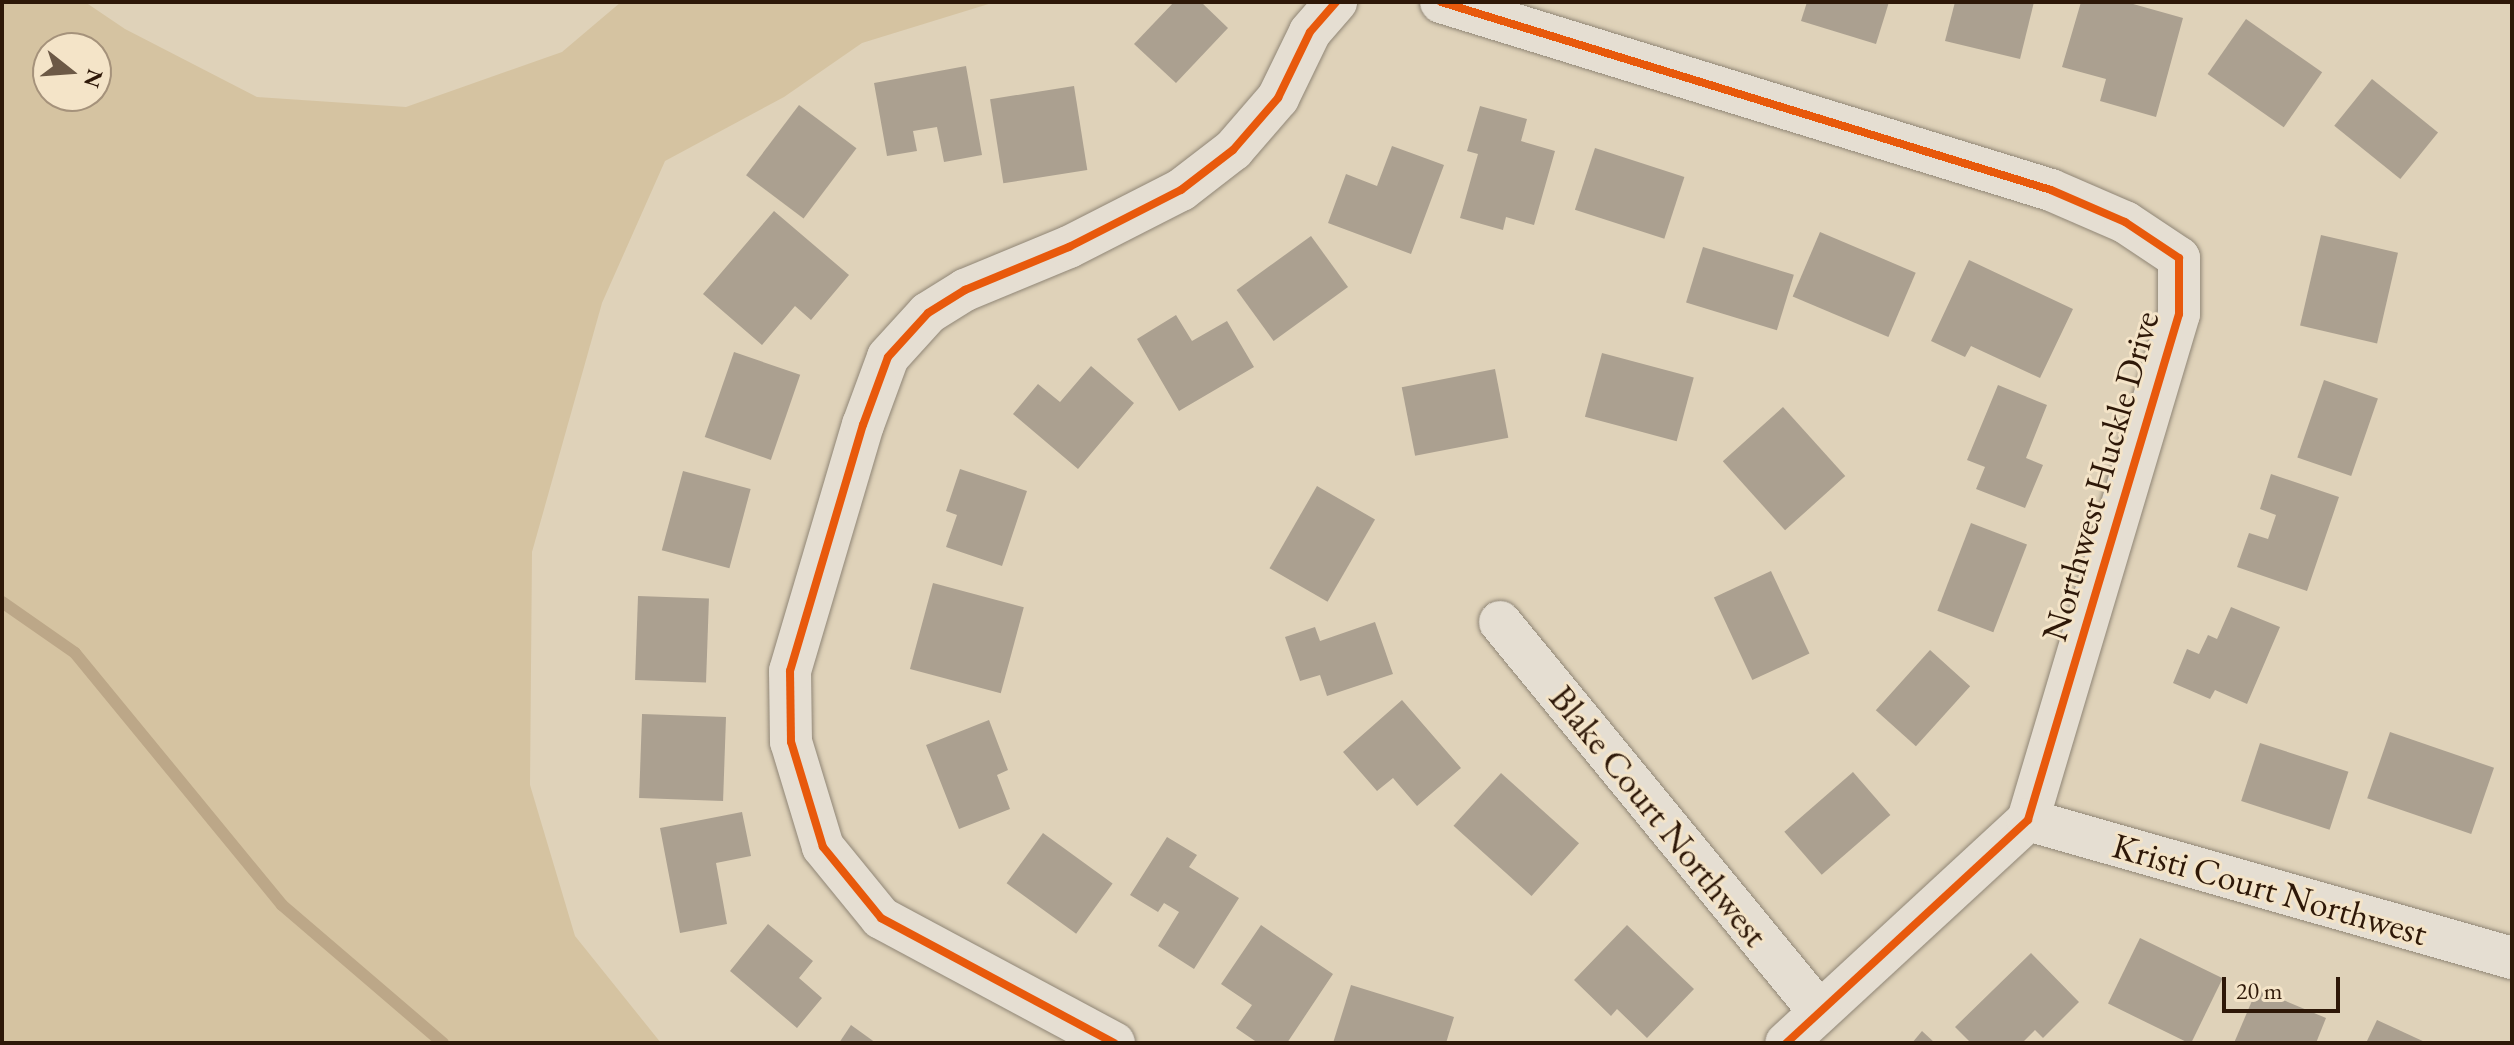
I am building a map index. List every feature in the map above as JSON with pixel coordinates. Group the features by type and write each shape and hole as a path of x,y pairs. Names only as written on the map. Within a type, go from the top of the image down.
{"street":[{"path":"1114,1043 881,918 823,847 791,742 790,671 863,425 888,357 928,313 965,290 1069,247 1181,190 1233,150 1278,98 1310,32 1336,2"},
{"name":"Northwest Huckle Drive","path":"1441,2 2051,190 2125,222 2179,258 2179,314 2028,820"},
{"name":"Blake Court Northwest","path":"1500,622 1818,1010"},
{"path":"1786,1043 1818,1010 2028,820"},
{"name":"Kristi Court Northwest","path":"2028,820 2512,958"}],"shaded area":[{"path":"2,2 85,2 125,29 257,97 406,107 562,52 621,2 995,2 862,43 784,97 665,161 602,303 532,552 530,785 575,936 661,1043 2,1043"}],"building":[{"path":"1174,2 1201,2 1228,28 1176,83 1134,44"},
{"path":"1807,2 1889,2 1876,44 1801,21"},
{"path":"1955,2 2034,2 2020,59 1945,41"},
{"path":"2081,2 2126,2 2183,18 2156,117 2100,101 2106,79 2062,67"},
{"path":"2246,19 2322,72 2284,127 2208,74"},
{"path":"966,66 982,155 944,162 937,127 913,131 917,151 887,156 874,83"},
{"path":"2372,79 2438,132 2400,179 2334,126"},
{"path":"1074,86 1087,170 1003,183 990,99"},
{"path":"799,105 857,148 804,219 746,175"},
{"path":"1480,106 1527,119 1521,141 1555,151 1534,225 1506,217 1503,230 1460,218 1478,154 1467,151"},
{"path":"1392,146 1444,165 1411,254 1328,223 1346,174 1377,186"},
{"path":"1595,148 1684,177 1664,239 1575,210"},
{"path":"774,211 849,275 811,320 795,306 762,345 703,294"},
{"path":"1820,232 1916,273 1888,337 1793,296"},
{"path":"2321,235 2398,253 2377,343 2300,326"},
{"path":"1311,236 1348,287 1274,341 1237,290"},
{"path":"1703,247 1794,275 1777,330 1686,302"},
{"path":"1969,260 2073,309 2040,378 1971,346 1965,357 1931,341"},
{"path":"1176,315 1192,341 1227,321 1254,367 1179,411 1137,339"},
{"path":"734,352 800,375 771,460 705,437"},
{"path":"1602,353 1694,378 1677,441 1585,417"},
{"path":"1091,366 1134,403 1078,469 1013,414 1038,384 1060,402"},
{"path":"1495,369 1508,438 1415,456 1402,387"},
{"path":"2324,380 2378,399 2351,476 2297,458"},
{"path":"1998,385 2047,405 2026,458 2043,465 2025,508 1976,489 1985,467 1967,460"},
{"path":"1783,407 1845,476 1785,530 1723,461"},
{"path":"960,469 1027,491 1002,566 946,547 957,515 946,511"},
{"path":"683,471 751,489 729,568 662,550"},
{"path":"2271,474 2339,497 2307,591 2237,567 2249,533 2268,539 2276,515 2260,509"},
{"path":"1317,486 1375,520 1328,602 1270,568"},
{"path":"1971,523 2027,545 1993,632 1937,611"},
{"path":"1771,571 1809,653 1752,680 1714,598"},
{"path":"933,583 1024,607 1001,693 910,669"},
{"path":"638,596 709,598 706,682 635,680"},
{"path":"2231,607 2280,627 2247,704 2215,690 2210,699 2173,683 2187,649 2199,654 2208,635 2217,639"},
{"path":"1375,622 1393,674 1327,696 1320,675 1300,681 1285,637 1315,627 1320,641"},
{"path":"1930,650 1970,686 1916,746 1876,710"},
{"path":"1402,700 1461,768 1417,806 1393,778 1377,791 1343,752"},
{"path":"642,714 726,717 723,801 639,798"},
{"path":"989,720 1008,770 997,775 1010,809 959,829 926,745"},
{"path":"2390,732 2494,768 2471,834 2367,798"},
{"path":"2260,743 2348,772 2330,830 2241,801"},
{"path":"1853,772 1890,815 1822,875 1784,832"},
{"path":"1501,773 1579,843 1532,896 1453,826"},
{"path":"742,812 751,856 716,863 727,924 680,933 660,828"},
{"path":"1043,833 1113,884 1076,934 1007,883"},
{"path":"1167,837 1197,855 1189,867 1239,898 1194,969 1158,946 1179,912 1164,903 1158,912 1130,895"},
{"path":"768,924 813,961 799,978 822,998 797,1028 730,971"},
{"path":"1261,925 1333,974 1287,1043 1258,1043 1236,1028 1252,1005 1221,984"},
{"path":"1627,925 1694,989 1647,1038 1617,1009 1611,1016 1574,980"},
{"path":"2140,938 2223,978 2191,1043 2108,1004"},
{"path":"2031,953 2079,1002 2043,1038 2035,1030 2022,1043 1971,1043 1955,1027"},
{"path":"1351,985 1454,1017 1446,1043 1333,1043"},
{"path":"2257,989 2326,1018 2316,1043 2234,1043"},
{"path":"2377,1020 2427,1043 2366,1043"},
{"path":"851,1025 876,1043 839,1043"},
{"path":"1922,1031 1935,1043 1912,1043"}],"waterway":[{"path":"2,602 75,653 282,905 443,1043"}],"cycle path":[{"path":"1114,1043 881,918 823,847 791,742 790,671 863,425 888,357 928,313 965,290 1069,247 1181,190 1233,150 1278,98 1310,32 1336,2"},
{"path":"1441,2 2051,190 2125,222 2179,258 2179,314 2028,820 1786,1043"}]}
